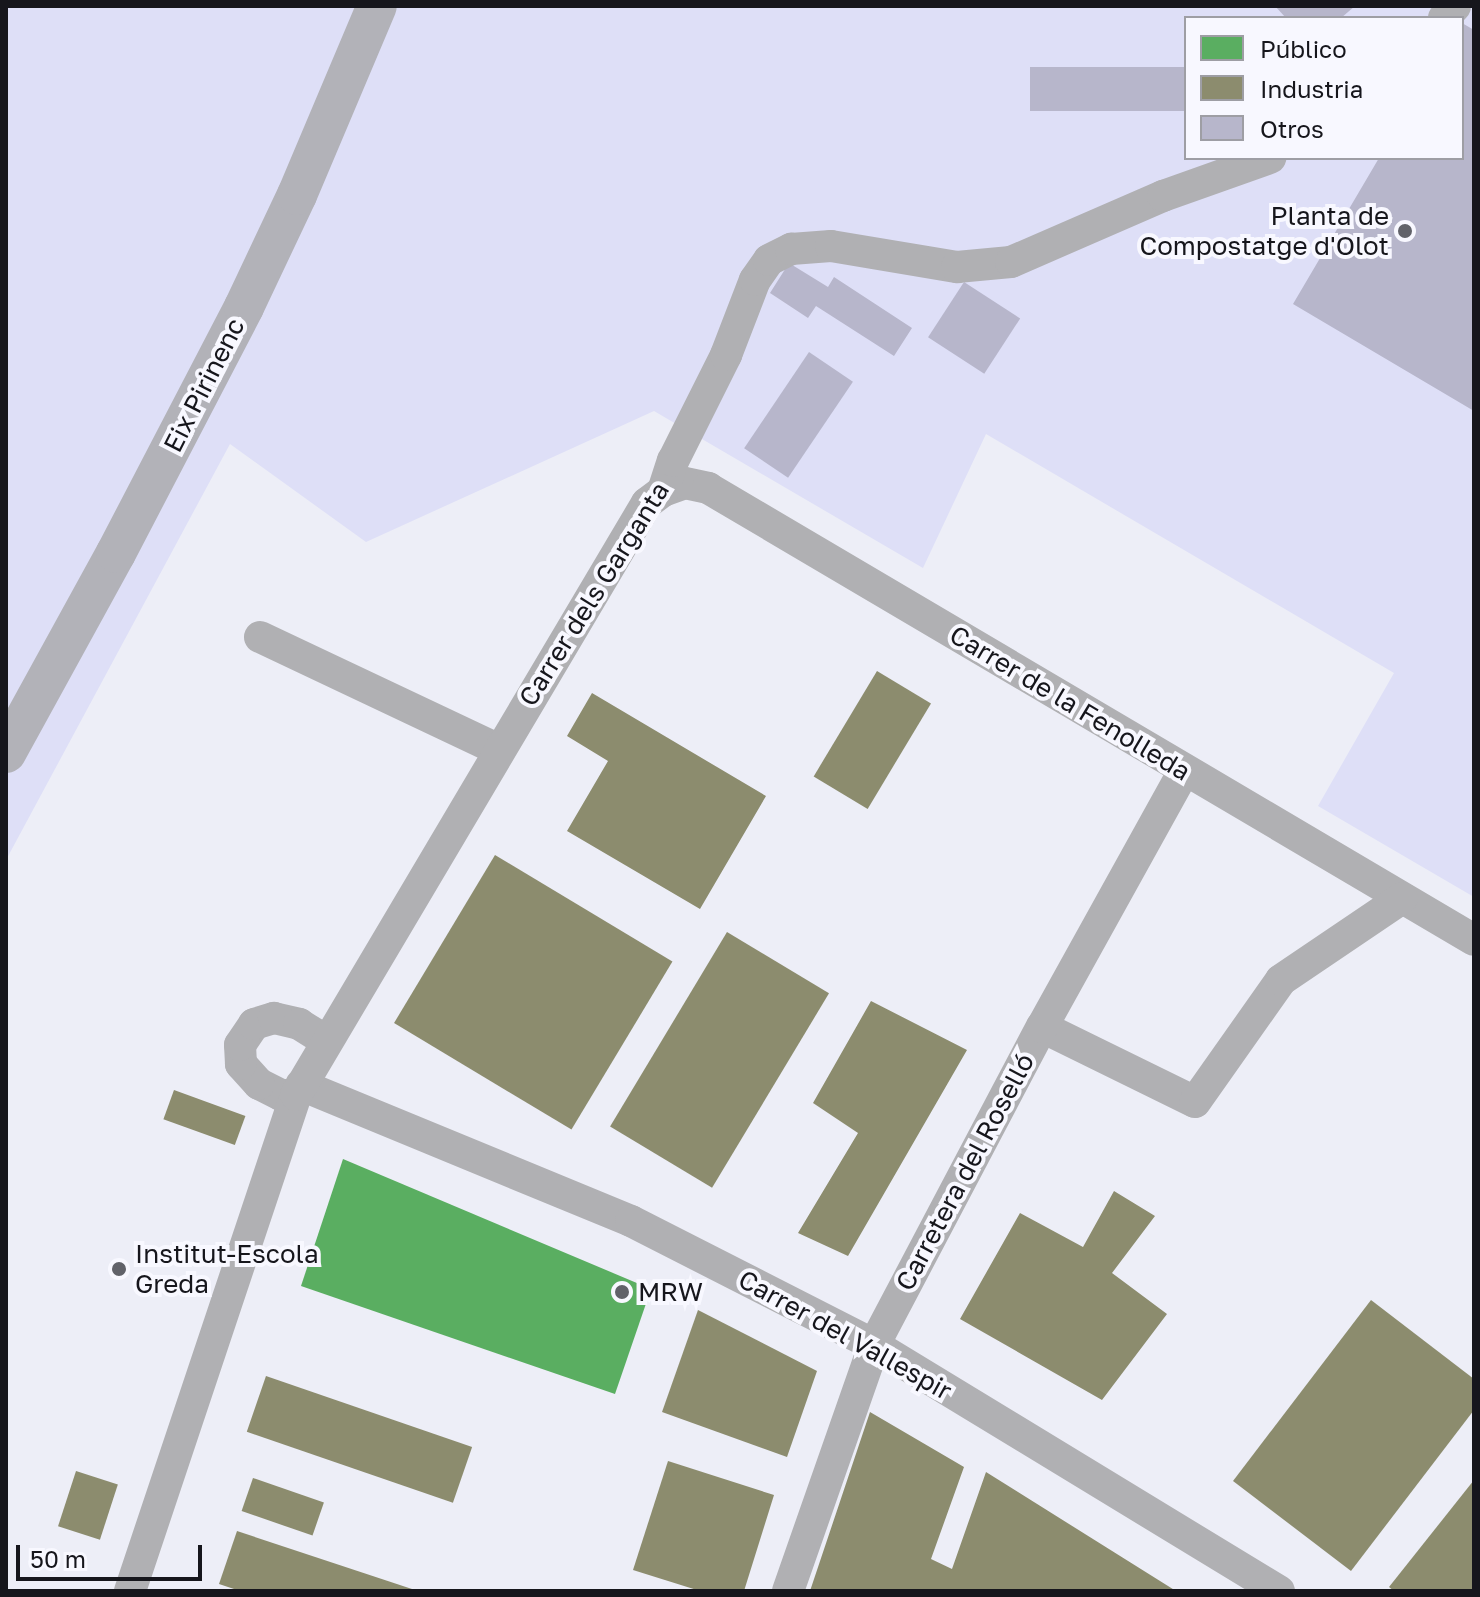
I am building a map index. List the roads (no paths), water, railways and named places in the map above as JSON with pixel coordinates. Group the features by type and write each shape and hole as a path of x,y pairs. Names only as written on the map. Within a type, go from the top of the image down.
{"main road":[{"name":"Eix Pirinenc","path":"6,753 244,307 297,195 377,6"},
{"path":"6,735 45,683"}],"street":[{"name":"Carrer dels Garganta","path":"130,1591 299,1090 325,1040 647,503 663,491 673,461 726,355 755,280 769,260 791,249 831,246 957,267 1011,262 1163,196 1264,160"},
{"name":"Carrer de la Fenolleda","path":"663,491 685,483 708,488 1474,940"},
{"path":"260,637 499,750"},
{"name":"Carretera del Roselló","path":"788,1591 874,1345 1042,1027 1184,771"},
{"path":"1042,1027 1195,1102 1281,980 1402,898"},
{"path":"299,1090 281,1095 259,1084 241,1064 240,1045 254,1024 274,1018 299,1024 325,1040"},
{"name":"Carrer del Vallespir","path":"299,1090 631,1221 874,1345 1263,1586"}],"place":[{"name":"Planta de Compostatge d'Olot","path":"1405,231"},
{"name":"Institut-Escola Greda","path":"119,1269"},
{"name":"MRW","path":"622,1292"}]}
